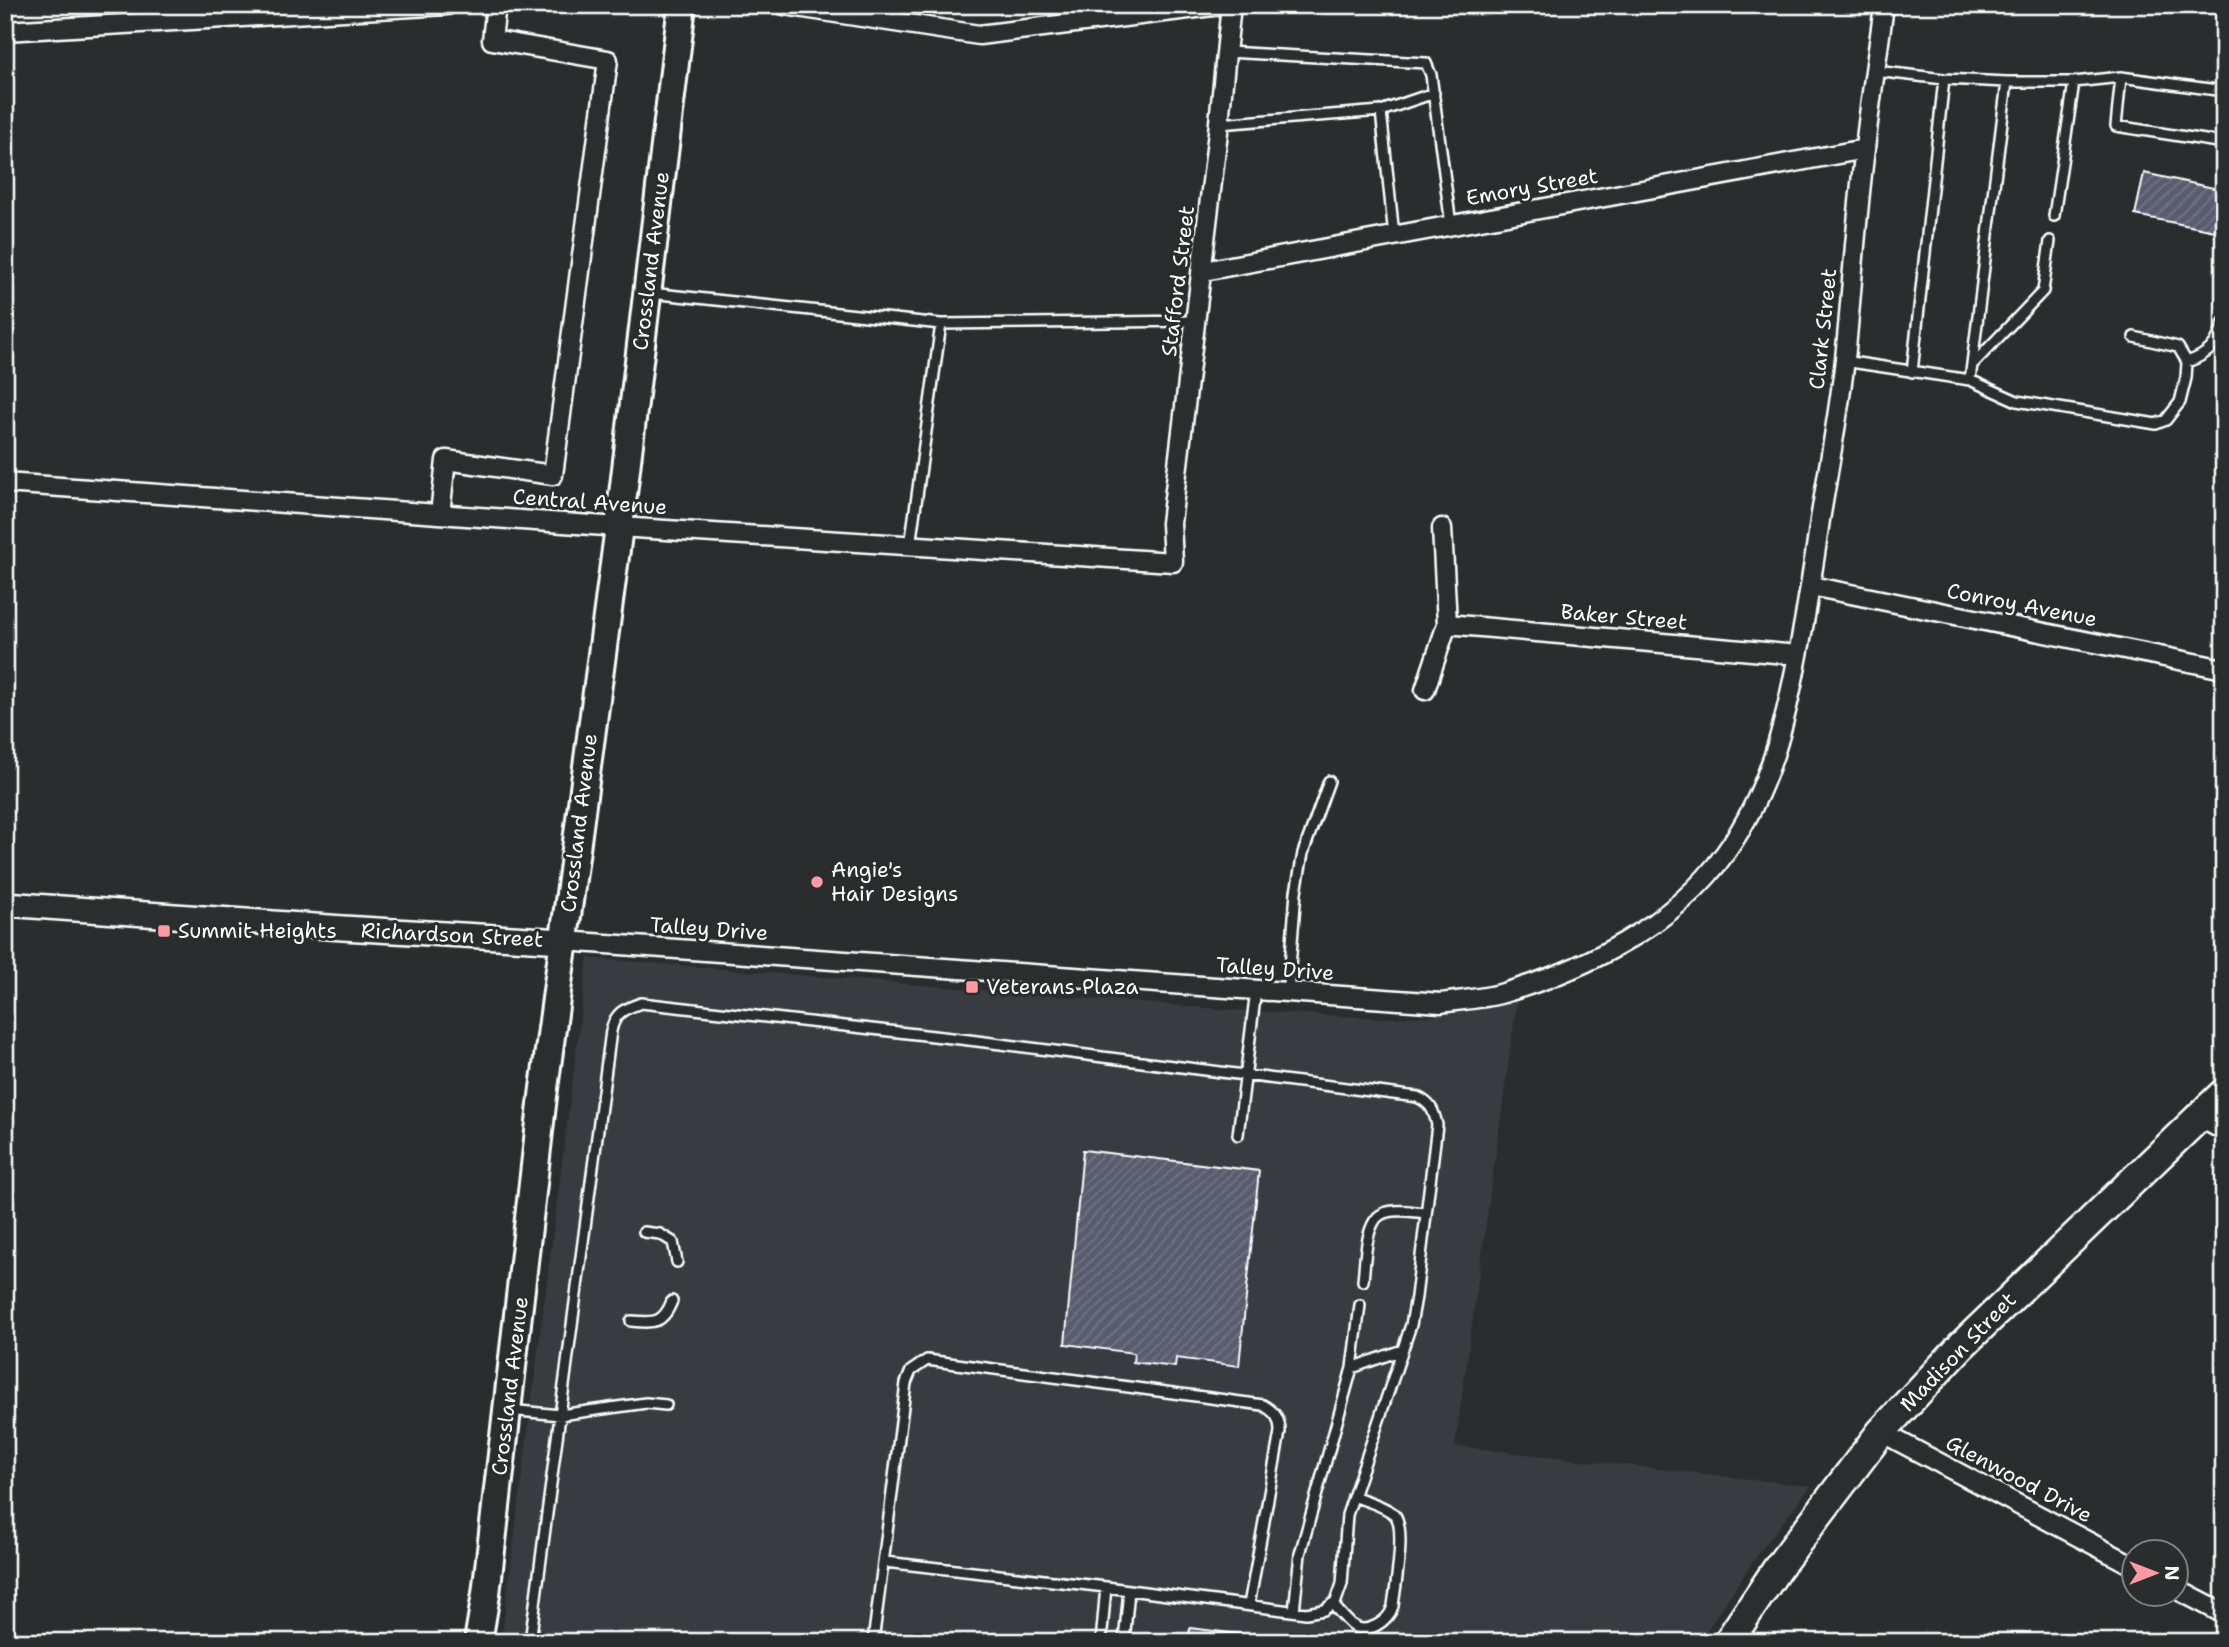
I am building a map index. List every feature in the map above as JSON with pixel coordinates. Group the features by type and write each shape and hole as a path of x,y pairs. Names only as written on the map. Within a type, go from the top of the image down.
{"main road":[{"name":"Crossland Avenue","path":"478,1642 486,1594 543,1096 619,527 682,5"},
{"name":"Madison Street","path":"1728,1642 1777,1569 1881,1432 1961,1346 2224,1093"}],"street":[{"path":"5,31 259,11 447,5"},
{"path":"440,514 446,460 553,475 607,60 492,40 496,5"},
{"path":"784,5 979,35 1222,5"},
{"name":"Stafford Street","path":"1173,562 1171,523 1231,5"},
{"name":"Clark Street","path":"1798,655 1811,586 1844,361 1865,149 1884,5"},
{"name":"Emory Street","path":"1209,270 1865,149"},
{"name":"Central Avenue","path":"5,483 619,527 1173,562"},
{"path":"1425,690 1447,624 1442,528"},
{"name":"Conroy Avenue","path":"1811,586 2224,669"},
{"name":"Baker Street","path":"1447,624 1798,655"},
{"name":"Talley Drive","path":"564,942 1441,1003 1497,995 1587,962 1643,930 1702,882 1725,854 1761,790 1780,740 1798,655"},
{"name":"Richardson Street","path":"5,904 564,942"},
{"path":"2199,1117 2224,1131"},
{"name":"Glenwood Drive","path":"1881,1432 2120,1559"},
{"path":"2190,1596 2224,1614"}],"lane":[{"path":"1227,52 1426,63 1432,75 1451,225"},
{"path":"1875,71 1944,79 2007,82 2074,82 2121,77 2224,91"},
{"path":"2121,77 2116,126 2224,143"},
{"path":"1912,372 1944,79"},
{"path":"1970,380 2007,82"},
{"path":"2054,216 2074,82"},
{"path":"1219,124 1381,111 1434,93"},
{"path":"1381,111 1394,236"},
{"path":"1973,364 2043,291 2050,241"},
{"path":"647,292 941,324 1196,321"},
{"path":"2187,362 2202,357 2218,341 2224,322"},
{"path":"909,545 941,324"},
{"path":"1844,361 1970,380 2017,401 2156,425 2166,420 2180,402 2187,362 2178,347 2134,338"},
{"path":"1288,992 1296,892 1303,853 1329,781"},
{"path":"1238,1135 1256,990"},
{"path":"530,1642 611,1031 613,1020 629,1007 641,1003 969,1040 1417,1097 1427,1101 1434,1112 1437,1125 1416,1297 1410,1325 1347,1516 1342,1584 1336,1601 1324,1609 1306,1613 884,1562"},
{"path":"1363,1281 1368,1236 1376,1219 1391,1212 1426,1213"},
{"path":"644,1232 660,1234 673,1242 677,1262"},
{"path":"632,1321 652,1323 663,1317 672,1301"},
{"path":"1294,1611 1300,1555 1352,1368 1360,1305"},
{"path":"1352,1368 1402,1350"},
{"path":"873,1642 906,1383 911,1371 927,1360 1263,1405 1272,1410 1278,1417 1280,1432 1249,1605"},
{"path":"508,1409 560,1415 646,1403 666,1405"},
{"path":"1332,1604 1357,1628 1382,1623 1391,1613 1393,1606 1400,1534 1398,1520 1385,1509 1353,1496"},
{"path":"1101,1642 1107,1587"},
{"path":"1124,1642 1129,1590"}],"shaded area":[{"path":"588,958 1230,1010 1380,1018 1475,1011 1517,1001 1455,1446 1811,1486 1758,1554 1699,1642 501,1642"}],"building":[{"path":"2144,173 2223,190 2215,231 2135,215"},
{"path":"1083,1150 1259,1171 1239,1366 1176,1358 1175,1367 1133,1362 1134,1353 1065,1344"},
{"path":"1190,1628 1279,1639 1280,1635 1318,1642 1188,1642"}],"place":[{"name":"Angie's Hair Designs","path":"817,882"},
{"name":"Summit Heights","path":"164,931"},
{"name":"Veterans Plaza","path":"972,987"}]}
